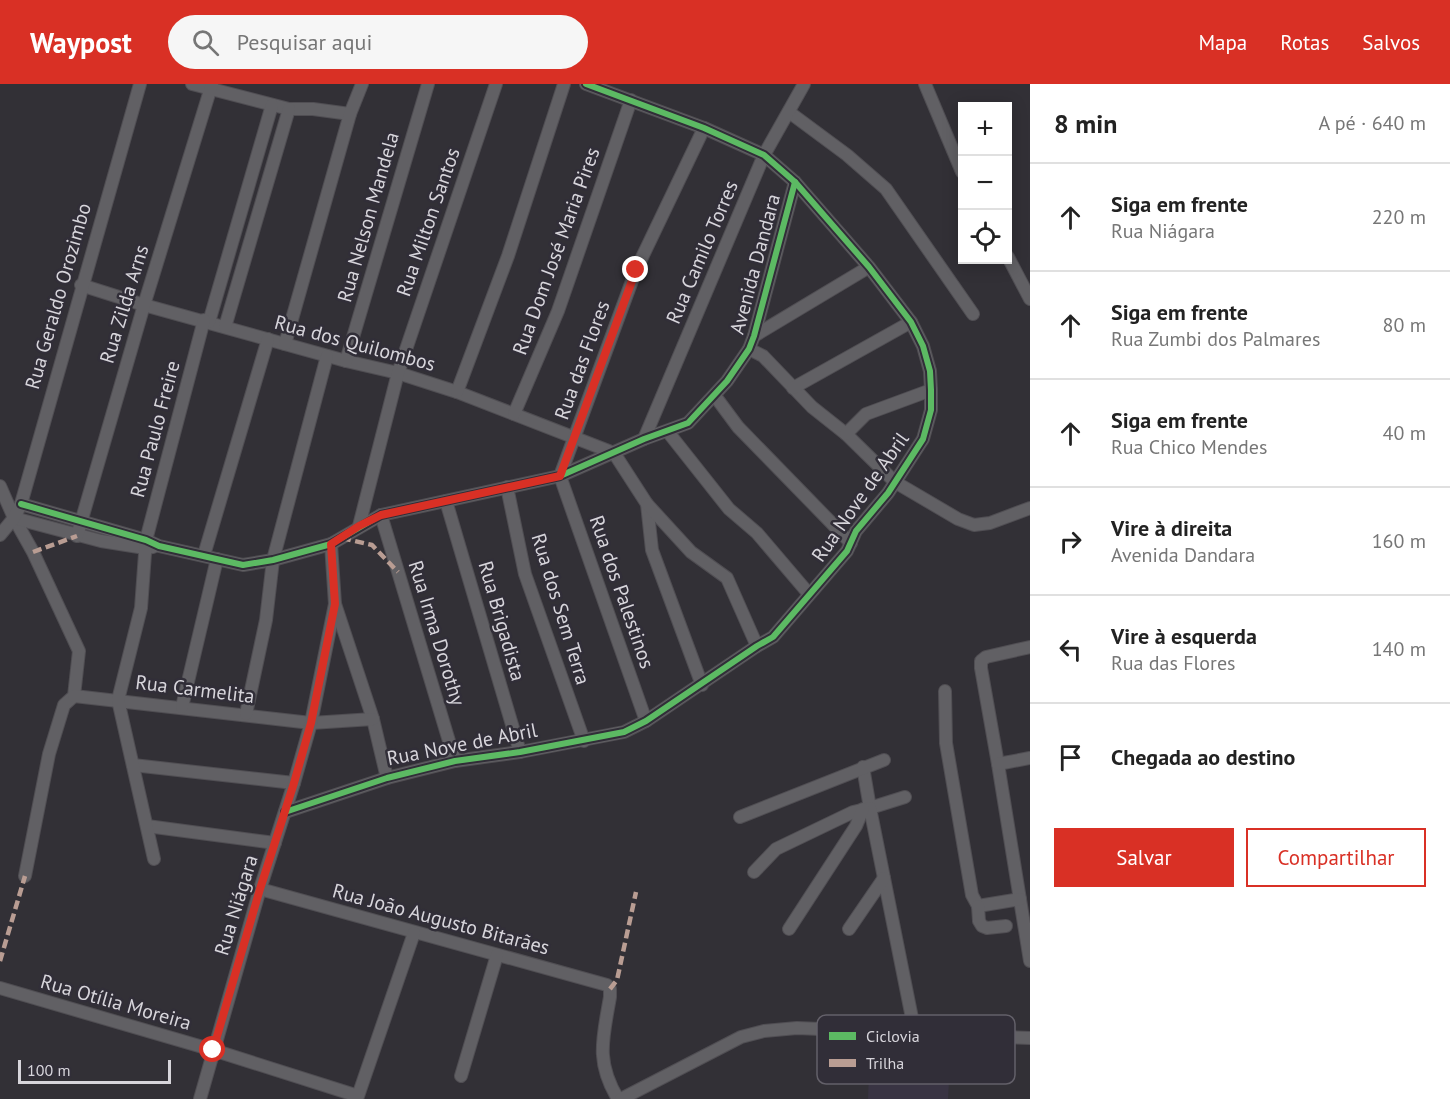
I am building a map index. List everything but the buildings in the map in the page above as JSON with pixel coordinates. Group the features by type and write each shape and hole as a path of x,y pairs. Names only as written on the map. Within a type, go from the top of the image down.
{"street":[{"name":"Rua Geraldo Orozimbo","path":"0,535 14,518 21,504 81,285 140,84"},
{"path":"192,84 211,87 289,109 313,109 350,114"},
{"path":"285,344 350,114 362,84"},
{"name":"Rua Nelson Mandela","path":"346,361 428,84"},
{"name":"Rua Milton Santos","path":"359,526 398,373 496,84"},
{"path":"457,392 508,256 564,84"},
{"name":"Rua Nove de Abril","path":"285,812 387,778 455,761 584,741 624,732 646,721 773,637 847,551 856,531 895,482 923,439 930,410 931,390 930,371 923,346 911,322 869,267 795,182 764,155 705,128 586,84"},
{"name":"Rua Camilo Torres","path":"644,439 764,155 804,84"},
{"path":"925,84 958,160"},
{"name":"Rua Zilda Arns","path":"77,536 144,305 211,87"},
{"name":"Rua Dom José Maria Pires","path":"514,414 558,311 631,100"},
{"name":"Rua Paulo Freire","path":"118,700 141,608 146,544 207,321 272,105"},
{"path":"225,327 289,109"},
{"path":"789,112 847,155 886,189 973,314"},
{"name":"Rua das Flores","path":"560,476 636,270 705,128"},
{"name":"Avenida Dandara","path":"14,518 77,536 159,546 243,565 273,560 331,544 381,515 560,476 644,439 668,432 688,423 715,396 749,349 795,182"},
{"path":"237,219 255,225"},
{"path":"1012,264 1030,299"},
{"path":"754,336 869,267"},
{"name":"Rua dos Quilombos","path":"81,285 327,356 398,373 457,392 614,453"},
{"path":"793,388 911,322"},
{"path":"204,555 268,339"},
{"path":"749,349 763,356 812,407 846,434 895,482 958,519 974,525 990,523 1030,508"},
{"path":"246,714 266,620 273,560 327,356"},
{"path":"846,434 866,414 931,390"},
{"path":"715,396 738,427 851,543"},
{"path":"668,432 729,509 757,533 809,594"},
{"path":"614,453 647,504 691,552 727,578 757,646"},
{"name":"Rua dos Palestinos","path":"560,476 646,721"},
{"path":"0,486 79,651 74,696 64,705 50,754 25,876"},
{"name":"Rua dos Sem Terra","path":"507,488 525,574 584,741"},
{"name":"Rua Brigadista","path":"446,501 519,752"},
{"name":"Avenida Dandara","path":"21,504 81,521 146,544"},
{"path":"647,504 652,550 702,685"},
{"name":"Rua Irma Dorothy","path":"381,515 455,761"},
{"path":"331,544 335,604 373,719 387,778"},
{"path":"182,707 217,559"},
{"name":"Rua Niágara","path":"200,1099 260,889 311,723 335,604"},
{"path":"1030,647 992,655 981,661 1030,961"},
{"path":"945,691 946,743 972,896 978,906 982,926 987,928 1006,926"},
{"name":"Rua Carmelita","path":"74,696 311,723 373,719"},
{"path":"118,700 154,859"},
{"path":"998,764 1030,758"},
{"path":"740,817 884,760"},
{"path":"133,765 294,783"},
{"path":"863,768 867,808 884,878 911,1015"},
{"path":"754,872 776,849 844,816 906,797"},
{"path":"789,929 867,808"},
{"path":"147,826 275,843"},
{"path":"849,928 884,878"},
{"name":"Rua João Augusto Bitarães","path":"260,889 414,933 602,982 610,989 602,1042 602,1060 606,1081 620,1099"},
{"path":"978,906 1020,899"},
{"name":"Rua Otília Moreira","path":"0,988 358,1095 414,933"},
{"path":"461,1076 497,955"},
{"path":"620,1099 741,1037 764,1031 817,1029"},
{"path":"1015,1037 1030,1038"}],"shaded area":[{"path":"869,1084 949,1084 948,1099 868,1099"}],"marked path":[{"path":"33,552 77,536"},
{"path":"342,538 372,545 398,572"},
{"path":"0,961 25,876"},
{"path":"610,989 617,980 636,892"}],"cycle path":[{"path":"285,812 387,778 455,761 520,752 624,732 646,721 773,637 847,551 856,531 888,493 923,439 931,410 930,371 923,346 911,322 869,267 795,182 764,155 704,128 586,84"},
{"path":"21,504 146,540 159,546 243,565 273,560 331,544 381,515 560,476 644,439 688,423 727,381 749,349 795,182"}],"route":[{"path":"213,1050 311,723 335,604 331,544 381,515 560,476 636,270"}]}
